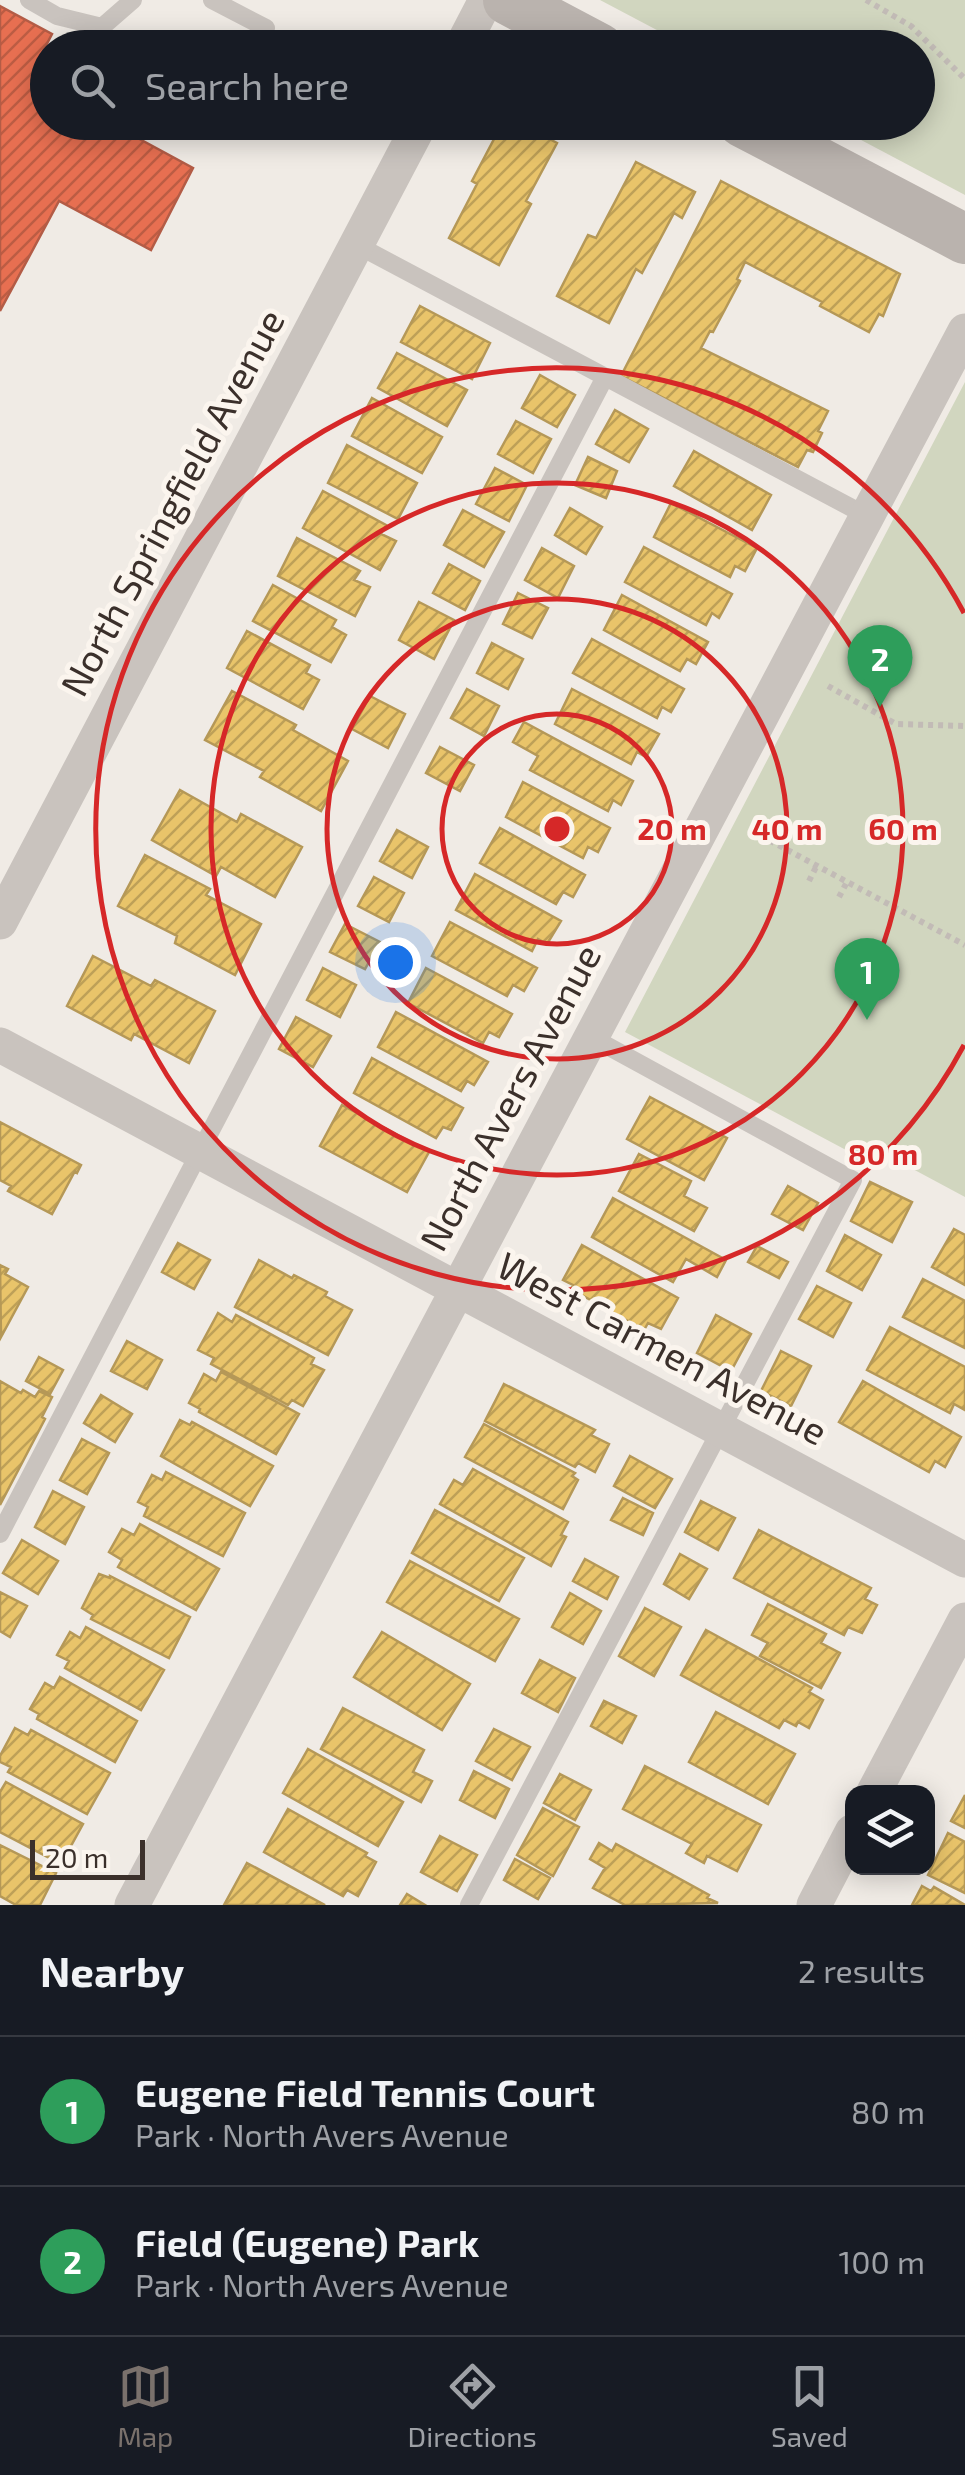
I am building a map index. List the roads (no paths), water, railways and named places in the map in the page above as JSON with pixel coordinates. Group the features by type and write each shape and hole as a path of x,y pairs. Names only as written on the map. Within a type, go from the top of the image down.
{"main road":[{"path":"508,0 565,30"},
{"path":"776,140 965,240"}],"street":[{"path":"470,30 486,0"},
{"name":"North Springfield Avenue","path":"0,922 412,140"},
{"name":"North Avers Avenue","path":"132,1905 965,331"},
{"name":"West Carmen Avenue","path":"0,1045 965,1560"},
{"path":"878,1785 965,1620"},
{"path":"814,1905 845,1845"}],"lane":[{"path":"29,0 57,16 102,27 133,0"},
{"path":"212,0 266,28"},
{"path":"357,245 866,516"},
{"path":"0,1534 605,377"},
{"path":"469,1905 853,1180 591,1037"}],"place":[{"name":"Field (Eugene) Park","path":"880,707"},
{"name":"Eugene Field Tennis Court","path":"867,1020"}]}
